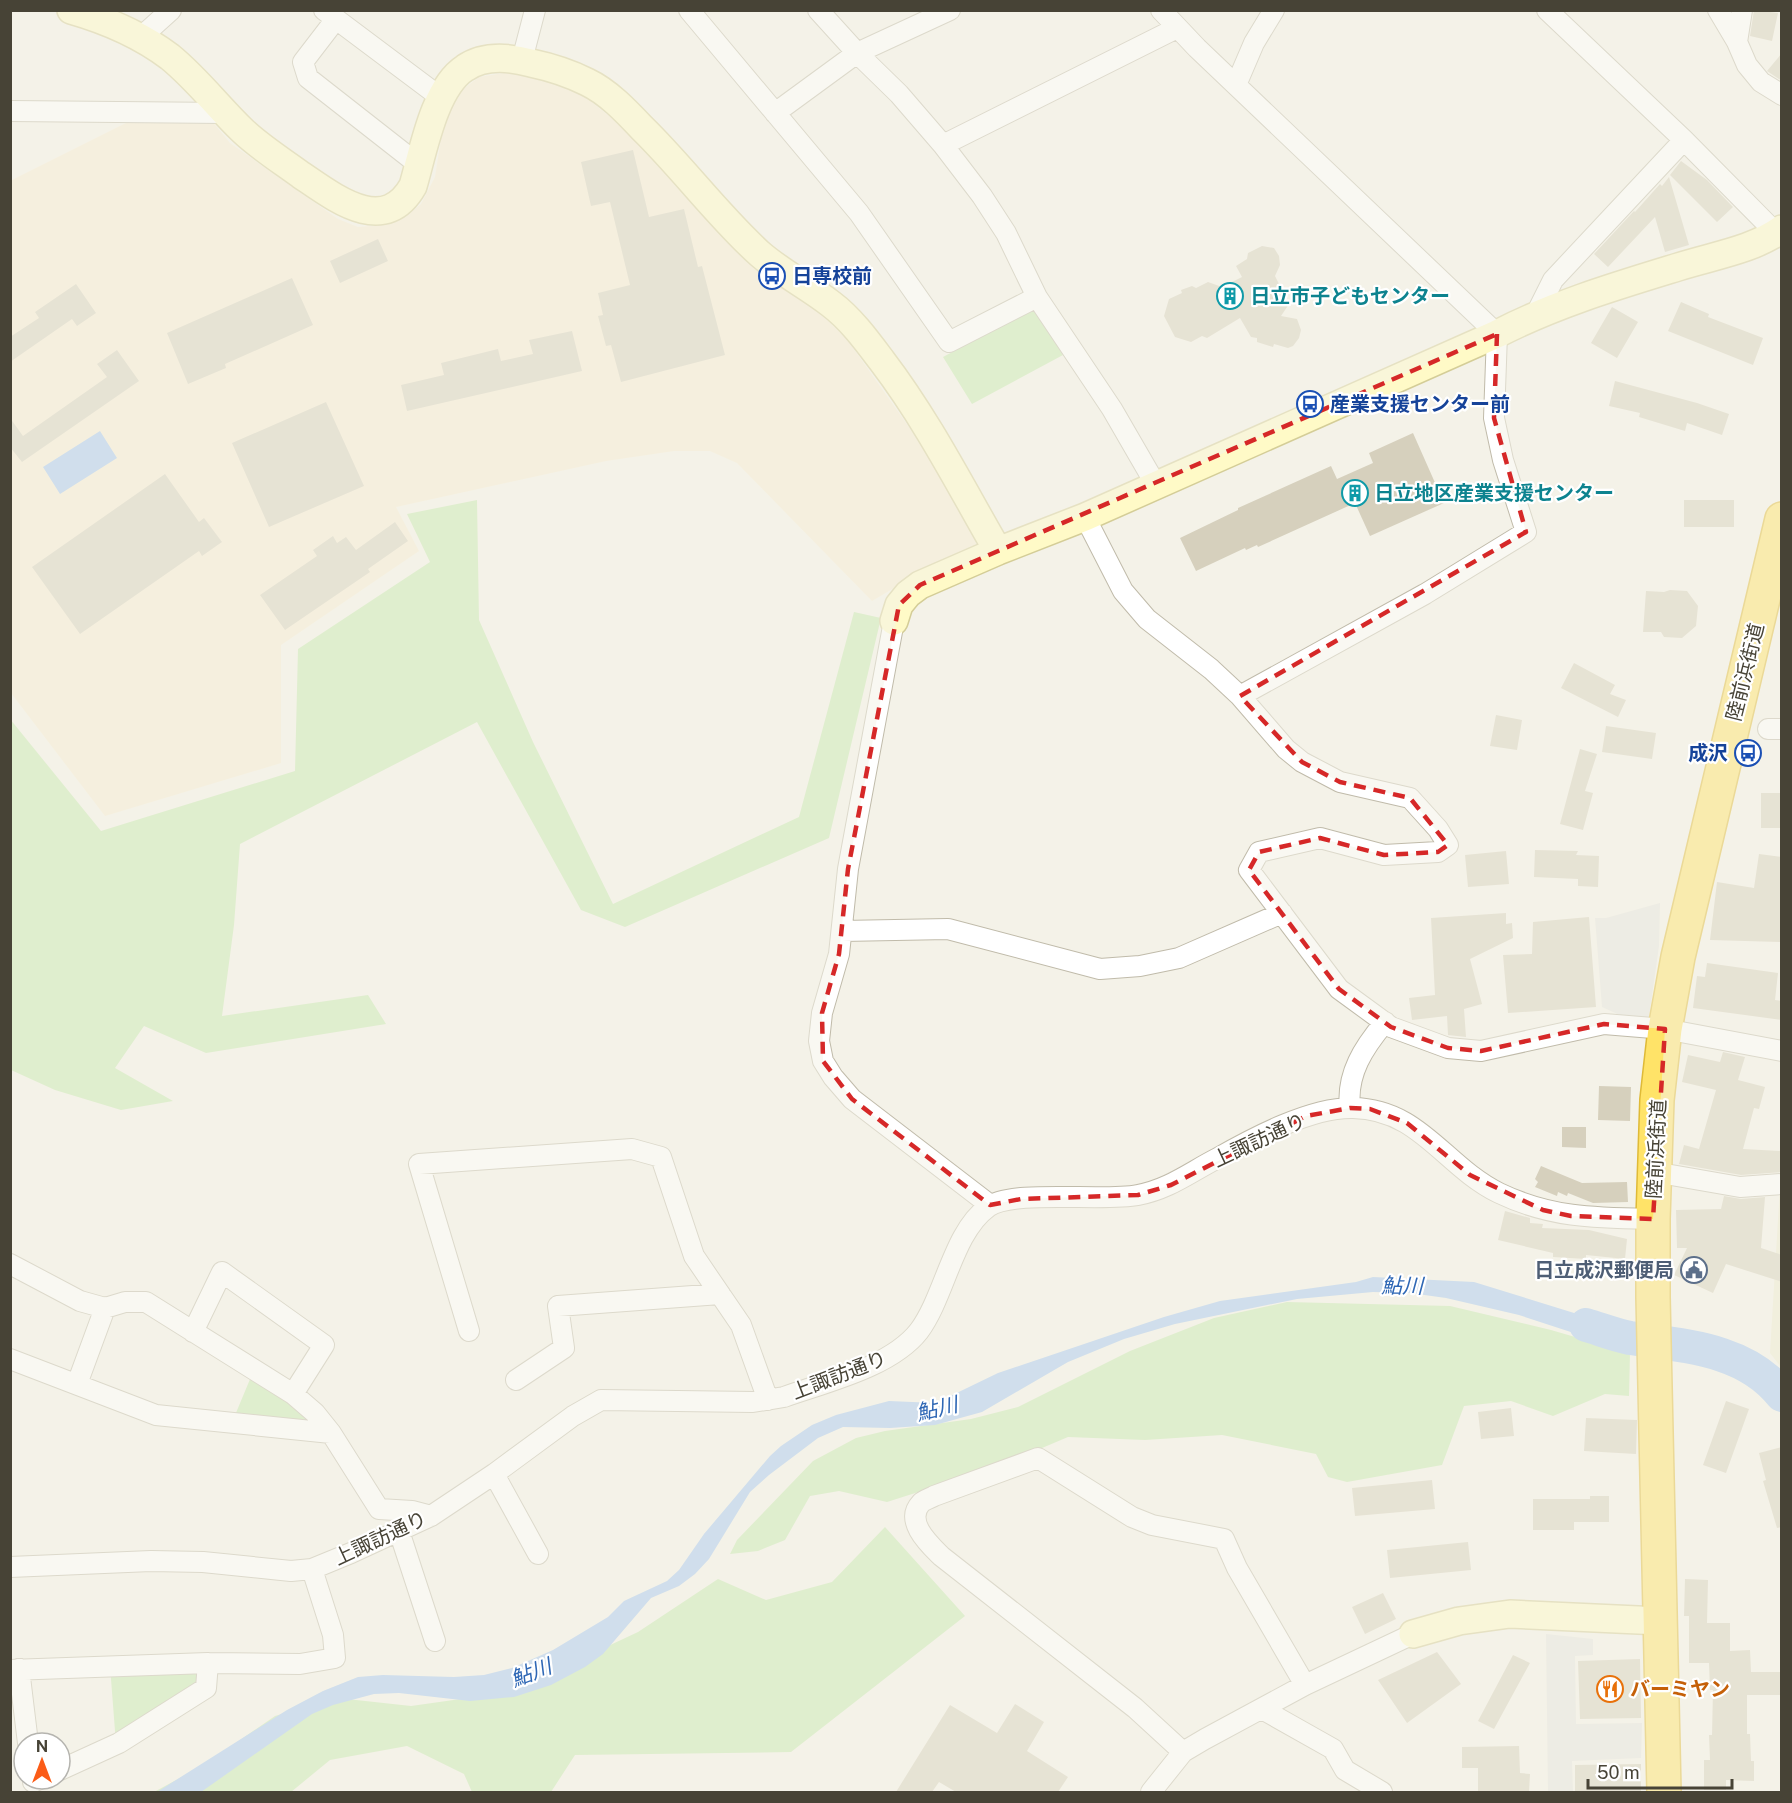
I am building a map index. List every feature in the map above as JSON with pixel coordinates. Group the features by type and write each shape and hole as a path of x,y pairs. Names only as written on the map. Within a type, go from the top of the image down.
{"highway":[{"name":"陸前浜街道","path":"1664,1792 1653,1298 1657,1100 1665,1029 1678,957 1782,519"}],"street":[{"path":"72,10 115,25 167,55 194,77 245,133 270,153 333,197 352,207 373,212 391,208 405,200 413,186 440,97 450,81 465,68 482,60 499,58 522,60 557,69 588,82 617,102 674,159 760,254 832,305 850,322 883,363 928,431 998,551"},
{"path":"140,38 171,10"},
{"path":"522,60 535,10"},
{"path":"689,10 860,213 949,342 1037,297"},
{"path":"818,10 899,94 982,196 1006,233 1037,297 1112,409 1156,485"},
{"path":"775,113 857,53 950,10"},
{"path":"1161,10 1236,85 1497,333 1494,418 1503,460 1526,532 1425,594 1240,696"},
{"path":"1236,85 1254,43 1274,10"},
{"path":"990,1205 852,1099 832,1077 823,1061 819,1041 822,1013 839,954 848,869 898,605 920,585 1085,517 1536,314 1613,287 1746,247 1779,231 1547,10"},
{"path":"1718,10 1737,42 1747,65 1761,82 1782,96"},
{"path":"1737,42 1742,10"},
{"path":"419,165 308,78 303,62 330,15 440,97"},
{"path":"943,146 1177,28"},
{"path":"10,111 225,113"},
{"path":"1536,314 1552,280 1683,140"},
{"path":"1085,517 1123,591 1147,619 1211,669 1240,696 1286,749 1302,762 1340,782 1410,798 1438,829 1448,845 1438,852 1384,855 1320,838 1259,852 1249,870 1339,989 1391,1027 1448,1048 1481,1051 1604,1024 1665,1029 1782,1051"},
{"path":"842,931 948,929 1100,969 1140,966 1179,958 1282,913"},
{"path":"1350,1108 1348,1092 1353,1071 1365,1045 1385,1022"},
{"name":"上諏訪通り","path":"10,1568 151,1561 203,1562 291,1572 312,1569 430,1516 494,1474 573,1416 601,1400 732,1402 768,1400 784,1397 889,1357 918,1332 931,1312 968,1231 980,1214 990,1205 1001,1201 1021,1199 1138,1195 1171,1185 1216,1158 1306,1116 1328,1110 1370,1109 1395,1116 1420,1130 1470,1175 1498,1192 1536,1207 1571,1216 1653,1220"},
{"path":"469,1331 419,1164 632,1149 661,1157 694,1256 741,1325 768,1400"},
{"path":"1654,1172 1740,1187 1782,1184"},
{"path":"10,1264 80,1301 105,1308 125,1302 146,1302 293,1394 315,1413 331,1432 379,1509 430,1516"},
{"path":"193,1332 222,1272 324,1345 293,1394"},
{"path":"516,1380 564,1348 558,1306 720,1294"},
{"path":"77,1384 105,1308"},
{"path":"10,1359 156,1415 331,1432"},
{"path":"1184,1752 1135,1708 941,1556 921,1536 917,1525 917,1512 922,1503 934,1496 1038,1458 1132,1517 1152,1525 1224,1539 1237,1568 1305,1685"},
{"path":"494,1474 538,1554"},
{"path":"399,1531 435,1641"},
{"path":"26,1731 15,1670 208,1663 300,1664 334,1658 333,1635 312,1569"},
{"path":"1151,1792 1184,1752 1305,1685 1413,1634 1459,1621 1510,1614 1660,1621"},
{"path":"72,1765 119,1743 206,1688 208,1663"},
{"path":"1262,1709 1333,1749 1346,1770 1382,1792"}],"highlighted area":[{"path":"1497,334 1494,418 1526,532 1240,696 1302,762 1340,782 1410,798 1448,845 1438,852 1384,855 1320,838 1259,852 1249,870 1339,989 1391,1027 1448,1048 1481,1051 1604,1024 1665,1029 1653,1219 1571,1216 1543,1210 1470,1175 1407,1123 1370,1109 1350,1108 1306,1116 1171,1185 1138,1195 1021,1199 990,1205 852,1099 823,1061 822,1013 839,954 848,869 899,605 920,585"}],"shaded area":[{"path":"504,73 537,77 583,95 630,133 834,321 928,454 979,545 923,571 872,601 737,463 710,451 674,451 606,461 396,507 419,551 281,645 281,763 105,816 11,693 10,181 130,121 211,120 230,143 338,219 358,227 385,225 409,214 421,204 435,177 445,113 461,91 479,77"},
{"path":"1660,903 1659,946 1649,1017 1624,1017 1602,1007 1595,918 1606,918"},
{"path":"1781,1187 1781,1367 1770,1353"},
{"path":"1546,1634 1593,1639 1593,1655 1575,1656 1576,1724 1642,1723 1641,1758 1572,1761 1573,1792 1548,1792"}],"green space":[{"path":"1035,308 1063,355 972,404 943,357"},
{"path":"477,500 479,620 533,742 613,904 799,817 854,612 881,618 829,838 625,927 581,910 477,722 240,844 234,925 222,1016 368,995 386,1024 206,1053 144,1026 115,1068 173,1101 121,1110 55,1090 11,1070 10,719 101,831 295,771 298,649 430,562 407,514"},
{"path":"1287,1302 1450,1306 1551,1330 1630,1353 1629,1396 1605,1394 1553,1416 1511,1401 1464,1406 1442,1465 1347,1482 1328,1477 1316,1454 1222,1435 1145,1440 1068,1437 997,1467 887,1502 839,1491 810,1496 785,1540 758,1551 730,1554 737,1540 813,1461 856,1438 885,1431 971,1419 1018,1407 1130,1351 1214,1318"},
{"path":"253,1372 331,1433 233,1420"},
{"path":"885,1527 965,1616 791,1752 575,1755 551,1792 472,1792 464,1774 407,1746 330,1760 291,1792 154,1792 204,1765 275,1716 338,1698 411,1706 510,1692 638,1632 718,1579 766,1600 832,1582"},
{"path":"208,1663 206,1688 116,1744 110,1666"}],"water":[{"path":"100,431 117,458 60,494 43,467"},
{"path":"1373,1277 1474,1282 1629,1330 1629,1351 1519,1315 1446,1298 1410,1293 1373,1292 1297,1299 1175,1324 1124,1339 1068,1362 982,1412 935,1425 890,1428 843,1427 818,1438 750,1492 709,1559 695,1574 679,1586 651,1598 603,1654 585,1667 551,1685 514,1697 470,1701 399,1693 374,1694 333,1705 312,1714 201,1792 157,1792 287,1710 323,1691 358,1677 484,1675 512,1668 553,1650 608,1617 624,1601 667,1581 679,1570 704,1534 770,1456 812,1425 836,1415 889,1401 936,1403 998,1373 1164,1317 1220,1301 1356,1282"},
{"path":"1680,1333 1715,1339 1775,1372 1781,1381 1781,1413 1752,1379 1680,1357"}],"building":[{"path":"1754,10 1778,13 1772,41 1750,36"},
{"path":"1782,53 1782,81 1767,71"},
{"path":"633,150 649,217 684,209 698,267 702,266 725,355 621,382 611,345 606,346 598,316 603,315 598,293 630,285 610,202 591,206 581,162"},
{"path":"1681,161 1707,180 1733,207 1717,222 1670,175"},
{"path":"1669,177 1689,245 1665,252 1655,217 1608,267 1594,254"},
{"path":"378,239 388,261 340,283 330,261"},
{"name":"日立市子どもセンター","path":"1262,246 1274,248 1279,256 1280,265 1275,276 1289,304 1281,316 1297,319 1301,330 1293,346 1288,348 1274,344 1273,347 1257,342 1257,338 1251,337 1240,318 1207,338 1202,336 1191,342 1175,337 1164,316 1169,299 1182,293 1181,290 1192,286 1196,288 1208,282 1222,287 1242,277 1236,266 1247,259 1248,253"},
{"path":"292,278 313,325 225,364 226,368 188,384 167,333"},
{"path":"76,284 96,313 77,326 72,319 10,362 10,337 39,318 35,312"},
{"path":"1681,302 1709,314 1708,317 1763,338 1753,365 1668,331"},
{"path":"1612,307 1638,322 1617,358 1591,343"},
{"path":"572,331 582,371 407,411 401,385 444,375 441,363 498,349 501,361 533,354 529,340"},
{"path":"117,350 139,381 22,462 10,447 10,418 23,436 107,377 97,364"},
{"path":"1615,381 1729,414 1722,435 1687,423 1685,431 1639,417 1640,413 1609,406"},
{"path":"326,402 364,486 269,527 232,443"},
{"name":"日立地区産業支援センター","path":"1413,433 1444,503 1370,536 1355,503 1258,547 1257,545 1246,550 1245,548 1196,571 1180,538 1238,508 1331,466 1337,479 1373,463 1369,453"},
{"path":"165,474 199,522 204,518 222,542 202,556 199,551 80,634 32,567"},
{"path":"1684,500 1734,500 1734,527 1684,527"},
{"path":"395,522 408,541 368,569 370,572 285,630 260,595 317,556 313,550 333,536 337,543 346,537 356,550"},
{"path":"1646,591 1687,591 1698,606 1696,626 1682,638 1664,637 1661,632 1643,632"},
{"path":"1574,663 1615,685 1610,694 1626,700 1618,717 1561,688"},
{"path":"1496,715 1522,720 1517,750 1490,746"},
{"path":"1606,726 1656,733 1652,759 1602,752"},
{"path":"1580,749 1597,754 1585,791 1593,793 1583,830 1560,824"},
{"path":"1761,793 1782,793 1782,828 1761,828"},
{"path":"1535,850 1578,851 1576,855 1599,856 1598,887 1578,886 1578,879 1534,877"},
{"path":"1506,851 1509,884 1468,887 1465,855"},
{"path":"1759,854 1782,857 1782,942 1710,940 1717,882 1754,888"},
{"path":"1506,913 1506,924 1512,923 1513,938 1470,959 1482,1004 1464,1009 1466,1037 1448,1035 1447,1016 1412,1020 1409,998 1435,995 1431,918"},
{"path":"1589,917 1596,1007 1508,1013 1503,955 1532,954 1533,922"},
{"path":"1707,963 1778,973 1775,1000 1782,1001 1782,1020 1693,1008 1697,976 1705,977"},
{"path":"1723,1052 1745,1057 1738,1080 1765,1087 1759,1109 1754,1108 1743,1149 1782,1151 1782,1172 1741,1175 1679,1164 1684,1145 1699,1149 1716,1090 1682,1082 1688,1055 1720,1062"},
{"path":"1599,1086 1631,1087 1630,1121 1598,1120"},
{"path":"1562,1127 1586,1127 1586,1148 1562,1147"},
{"path":"1541,1166 1582,1183 1627,1182 1628,1202 1593,1203 1568,1193 1567,1196 1558,1192 1557,1196 1535,1187 1538,1182 1535,1179"},
{"path":"1724,1196 1741,1199 1765,1197 1761,1248 1782,1255 1782,1282 1726,1264 1713,1293 1674,1275 1687,1248 1677,1248 1676,1210 1721,1209"},
{"path":"1505,1211 1530,1218 1530,1223 1543,1224 1542,1228 1589,1230 1627,1239 1625,1259 1586,1255 1586,1259 1553,1257 1553,1253 1498,1240"},
{"path":"1726,1401 1749,1409 1726,1473 1703,1465"},
{"path":"1511,1408 1514,1436 1481,1439 1478,1412"},
{"path":"1586,1418 1637,1420 1636,1454 1584,1451"},
{"path":"1782,1447 1782,1527 1777,1528 1763,1481 1766,1480 1759,1453"},
{"path":"1432,1480 1435,1509 1355,1516 1352,1488"},
{"path":"1590,1496 1609,1496 1609,1522 1574,1522 1574,1530 1533,1530 1533,1499 1590,1499"},
{"path":"1468,1542 1471,1570 1390,1578 1387,1550"},
{"path":"1685,1579 1708,1580 1707,1623 1730,1623 1730,1651 1750,1650 1751,1672 1782,1672 1782,1695 1747,1695 1747,1734 1750,1734 1754,1781 1726,1780 1726,1790 1704,1790 1704,1760 1710,1760 1709,1735 1712,1735 1713,1690 1710,1690 1709,1663 1689,1663 1689,1616 1684,1616"},
{"path":"1383,1593 1396,1619 1365,1634 1352,1607"},
{"path":"1437,1652 1461,1684 1407,1723 1378,1680"},
{"path":"1513,1655 1530,1663 1494,1729 1478,1721"},
{"name":"バーミヤン","path":"1640,1659 1641,1718 1580,1719 1578,1661"},
{"path":"1015,1704 1044,1722 1027,1751 1068,1777 1058,1792 956,1792 939,1782 932,1792 896,1792 950,1705 997,1733"},
{"path":"1519,1746 1520,1773 1530,1774 1529,1792 1478,1792 1478,1768 1462,1768 1462,1747"},
{"path":"1641,1764 1641,1792 1575,1792 1575,1765"}],"waterway":[{"name":"鮎川","path":"1586,1325 1624,1337 1692,1347 1732,1358 1767,1379 1782,1395"}],"place":[{"name":"日専校前","path":"772,276"},
{"name":"日立市子どもセンター","path":"1230,296"},
{"name":"産業支援センター前","path":"1310,404"},
{"name":"日立地区産業支援センター","path":"1355,493"},
{"name":"成沢","path":"1748,753"},
{"name":"日立成沢郵便局","path":"1694,1270"},
{"name":"バーミヤン","path":"1610,1689"}]}
